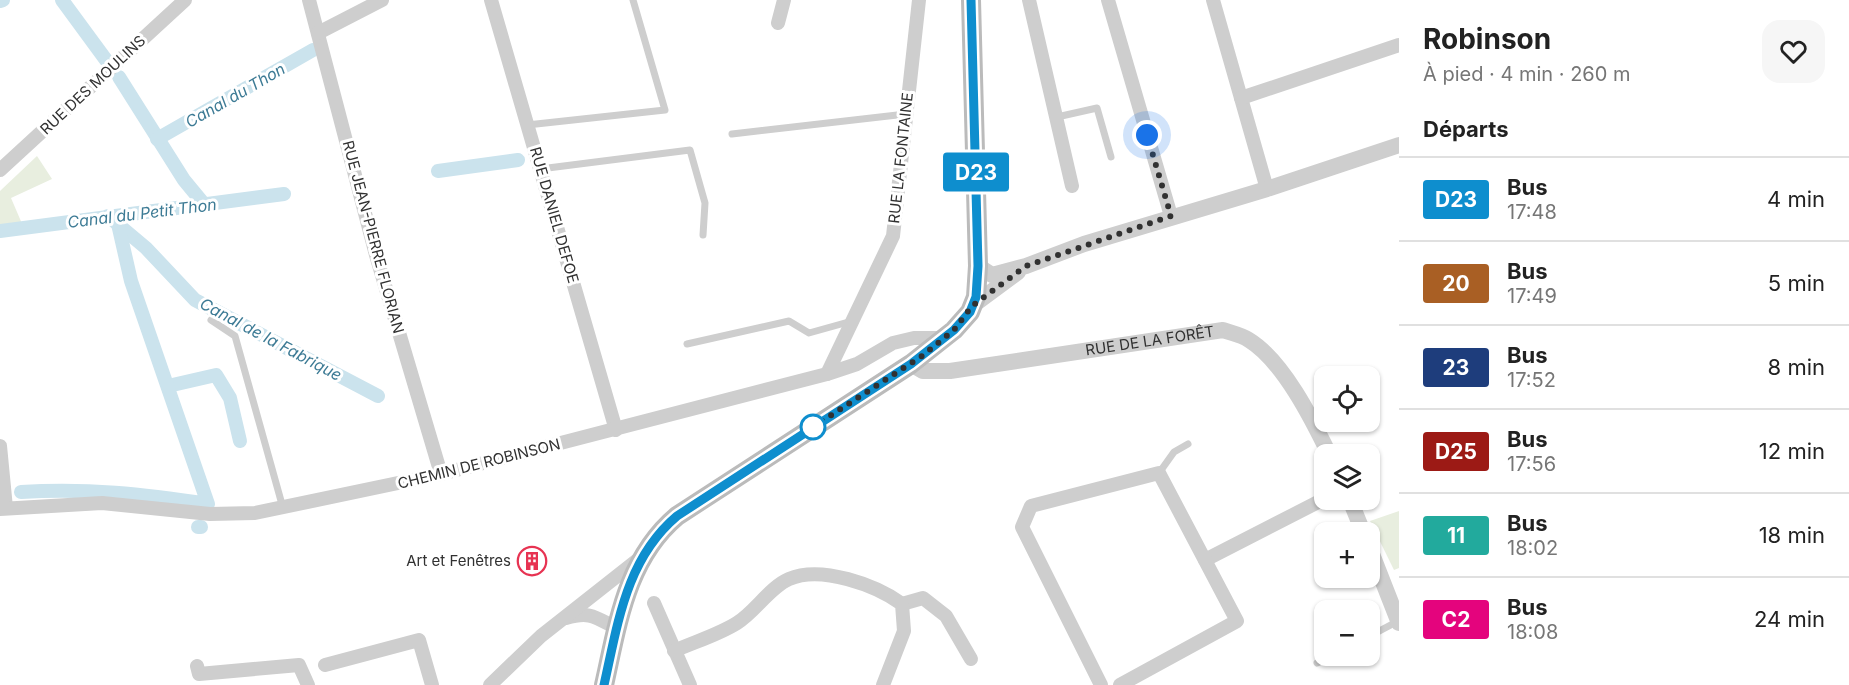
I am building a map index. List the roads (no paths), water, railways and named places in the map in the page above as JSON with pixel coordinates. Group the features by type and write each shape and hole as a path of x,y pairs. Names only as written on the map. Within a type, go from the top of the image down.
{"main road":[{"path":"604,685 616,628 640,558 660,530 677,516 911,364 964,320 972,306 977,291 978,266 971,0"}],"street":[{"name":"RUE DES MOULINS","path":"0,170 185,0"},
{"name":"RUE JEAN-PIERRE FLORIAN","path":"309,0 376,255 441,474"},
{"path":"318,33 382,0"},
{"name":"RUE DANIEL DEFOE","path":"491,0 616,430"},
{"path":"778,23 783,0"},
{"name":"RUE LA FONTAINE","path":"827,374 893,236 919,0"},
{"path":"1029,0 1072,186"},
{"path":"1108,0 1171,216"},
{"path":"1213,0 1267,189"},
{"path":"1241,98 1399,45"},
{"path":"978,266 992,275 1026,266 1171,216 1267,189 1399,145"},
{"path":"972,306 1026,266"},
{"name":"RUE DE LA FORÊT","path":"911,364 923,371 950,371 1223,330 1249,339 1268,357 1306,408 1324,444"},
{"name":"CHEMIN DE ROBINSON","path":"3,508 102,503 210,514 255,513 283,508 441,474 827,374 857,363 893,343 914,338 944,338"},
{"path":"0,446 3,508"},
{"path":"1101,685 1022,527 1031,506 1159,472 1237,621 1120,685"},
{"path":"1205,560 1314,504"},
{"path":"490,685 541,636 640,558"},
{"path":"1380,569 1394,596 1399,622"},
{"path":"674,651 736,624 789,579 817,573 840,577 891,596 902,604 904,631 884,685"},
{"path":"902,604 923,598 946,616 971,659"},
{"path":"654,603 690,685"},
{"path":"564,619 582,613 592,615 616,628"},
{"path":"325,665 419,640 432,685"},
{"path":"197,666 200,674 299,665 308,685"}],"lane":[{"path":"527,125 665,110 633,0"},
{"path":"1057,117 1097,108 1111,157"},
{"path":"732,134 906,114"},
{"path":"540,169 690,150 705,202 703,235"},
{"path":"211,320 236,336 283,508"},
{"path":"687,344 789,321 809,333 852,321"},
{"path":"1159,472 1174,452 1188,444"},
{"path":"1380,631 1399,622"}],"waterway":[{"name":"Canal du Thon","path":"62,0 106,60"},
{"name":"Canal du Thon","path":"157,139 313,50"},
{"name":"Canal du Thon","path":"119,77 184,180 203,203"},
{"name":"Canal du Petit Thon","path":"438,171 518,160"},
{"name":"Canal du Petit Thon","path":"0,231 284,194"},
{"name":"Canal de la Fabrique","path":"108,216 146,248 195,300 378,396"},
{"name":"Canal de la Fabrique","path":"21,492 115,493 208,504 131,281 118,224"},
{"name":"Canal de la Fabrique","path":"168,386 216,375 230,398 240,441"}],"place":[{"name":"Art et Fenêtres","path":"532,561"}]}
